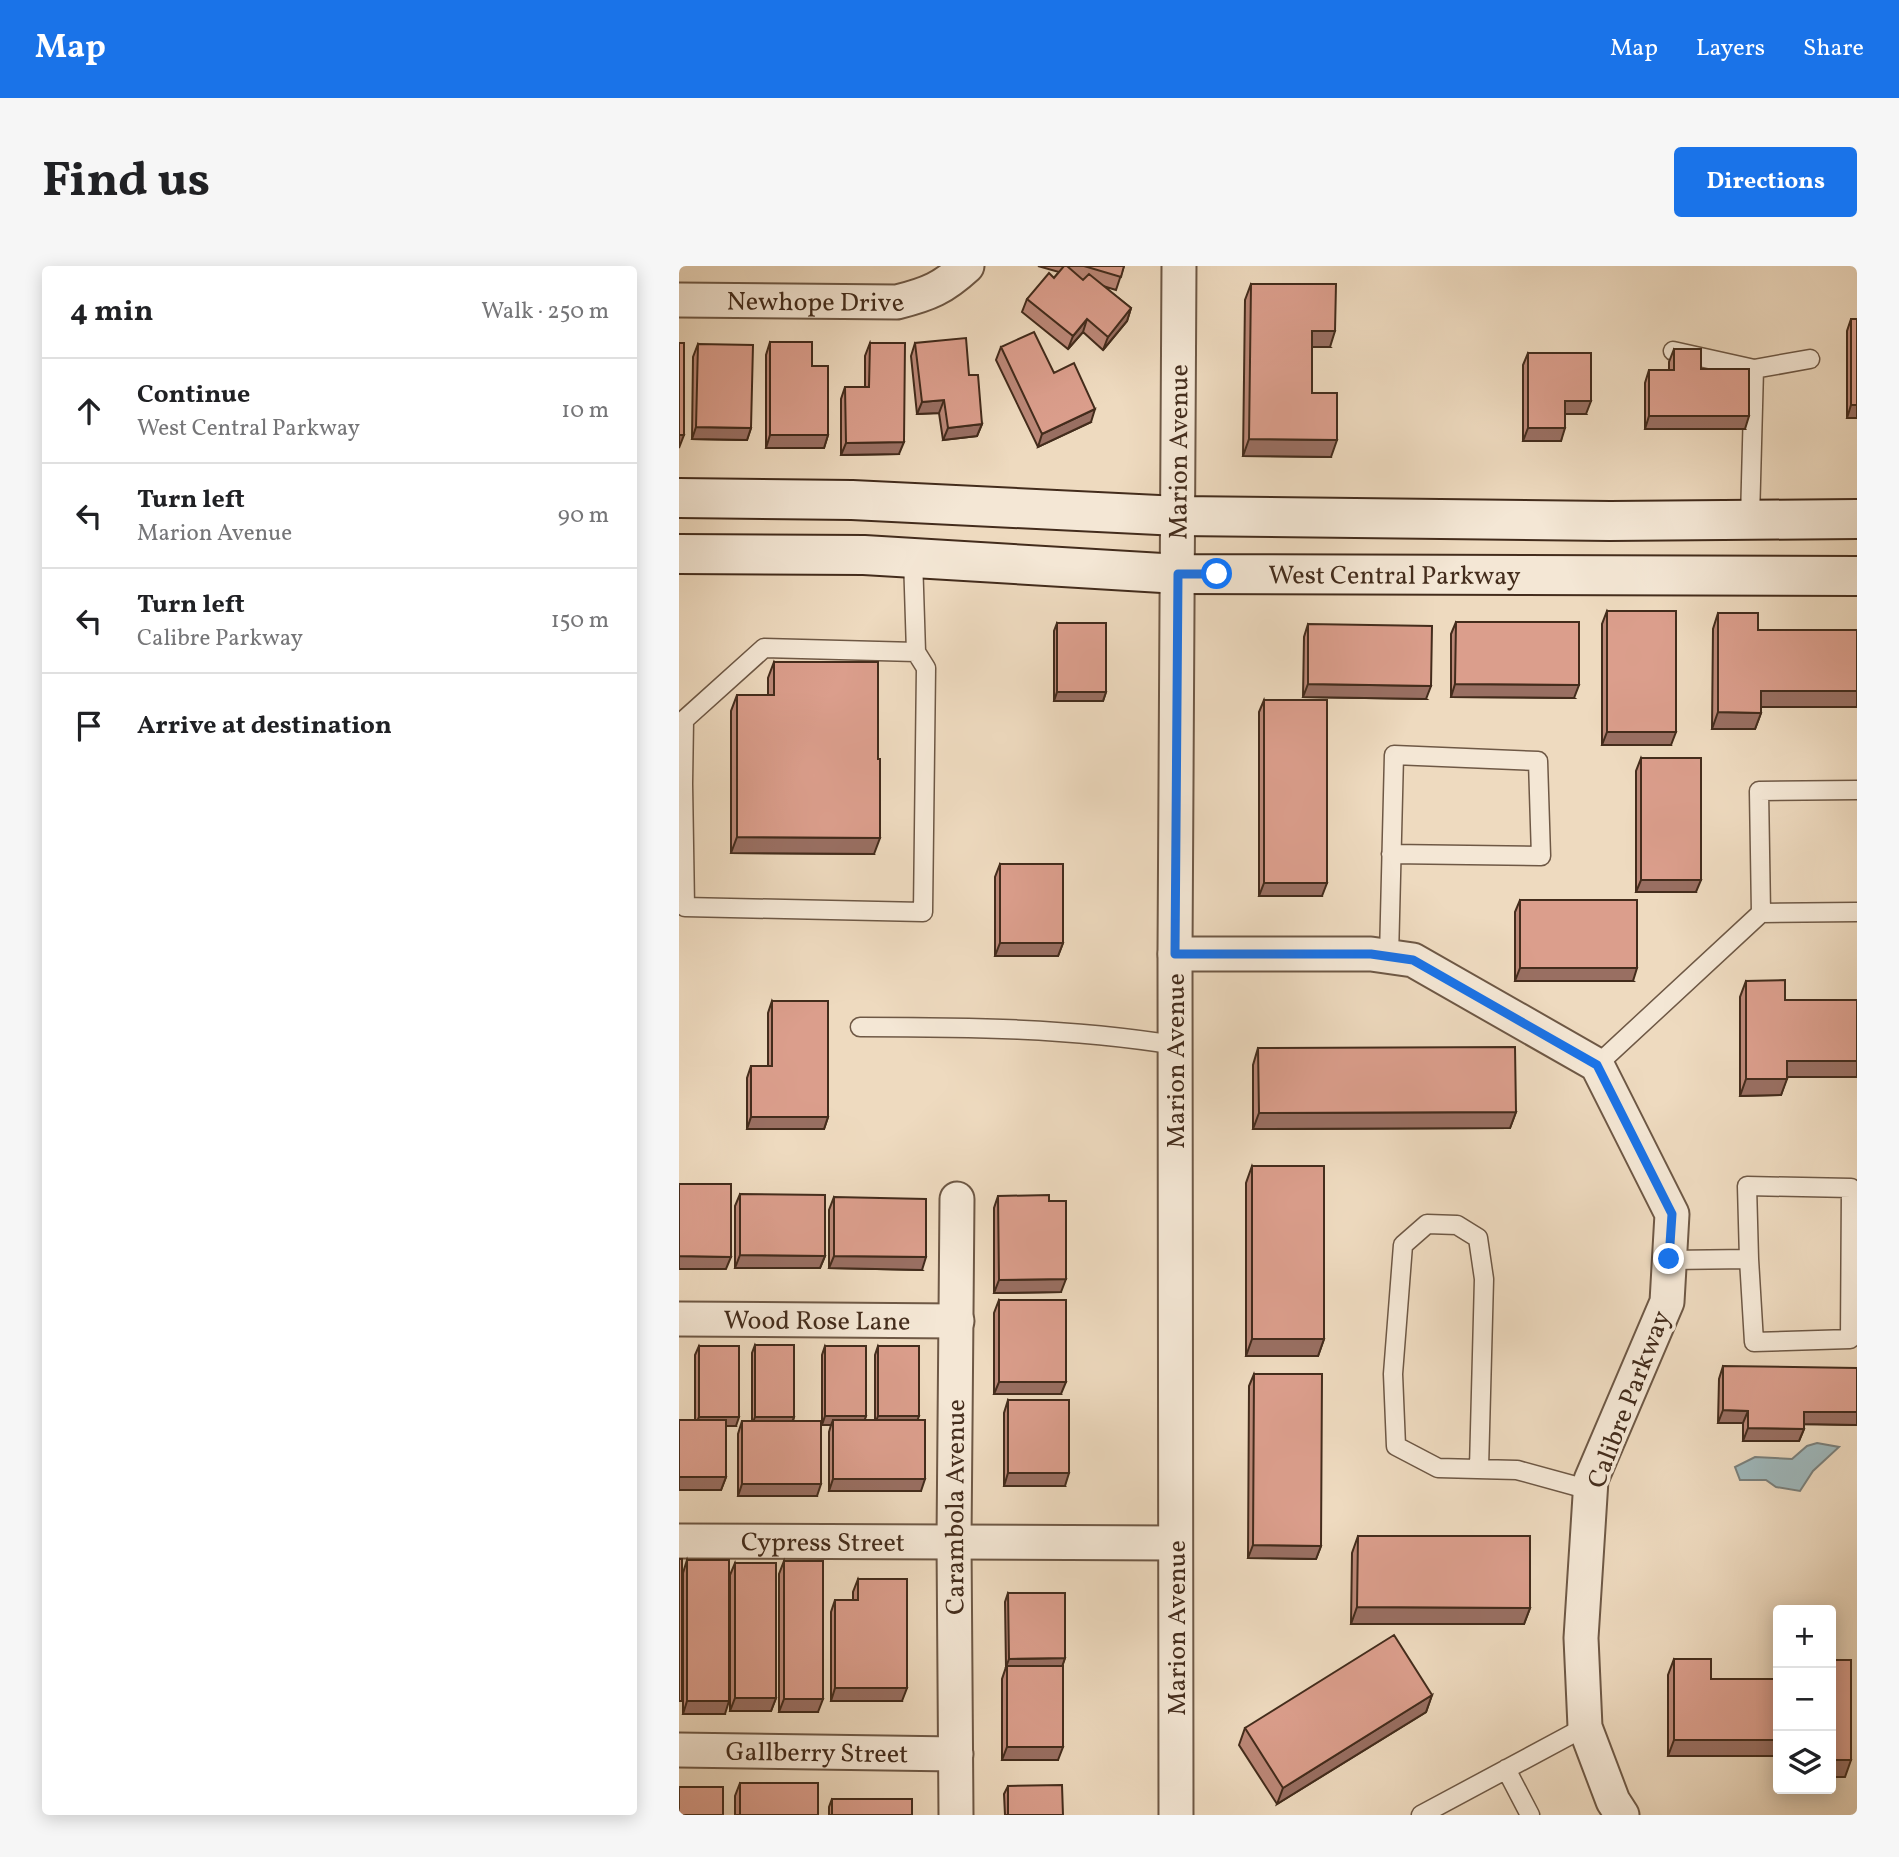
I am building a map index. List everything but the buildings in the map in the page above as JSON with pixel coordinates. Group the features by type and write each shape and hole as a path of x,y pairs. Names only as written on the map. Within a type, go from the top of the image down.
{"main road":[{"path":"679,498 852,500 1179,516 1857,519"},
{"name":"West Central Parkway","path":"679,554 913,558 1178,574 1857,576"}],"street":[{"name":"Marion Avenue","path":"1176,1815 1175,954 1178,266"},
{"name":"Newhope Drive","path":"679,300 897,302 930,294 958,275"},
{"path":"1175,954 1389,957 1413,960 1597,1065"},
{"name":"Calibre Parkway","path":"1597,1065 1672,1214 1667,1302 1591,1480 1590,1490 1581,1637 1585,1727 1613,1801 1622,1815"},
{"name":"Carambola Avenue","path":"956,1815 954,1541 957,1199"},
{"name":"Wood Rose Lane","path":"679,1320 957,1321"},
{"name":"Cypress Street","path":"679,1541 1175,1543"},
{"name":"Gallberry Street","path":"679,1750 956,1754"}],"lane":[{"path":"1673,351 1754,369 1809,359"},
{"path":"1750,519 1754,369"},
{"path":"913,558 916,652 926,668 923,912 685,907 681,784 684,720 764,648 916,652"},
{"path":"1389,957 1391,854 1394,755 1538,761 1541,856 1391,854"},
{"path":"1761,913 1759,791 1857,790"},
{"path":"1597,1065 1761,913 1857,912"},
{"path":"860,1027 984,1027 1098,1032 1175,1045"},
{"path":"1747,1186 1851,1188 1850,1339 1754,1342 1749,1259 1747,1186"},
{"path":"1479,1468 1484,1279 1478,1238 1457,1224 1427,1224 1403,1245 1393,1374 1396,1446 1438,1468 1517,1470 1590,1490"},
{"path":"1669,1259 1749,1259"},
{"path":"1421,1815 1585,1727"},
{"path":"1506,1769 1530,1815"}],"water":[{"path":"1817,1443 1839,1447 1813,1471 1800,1491 1776,1487 1766,1480 1740,1480 1735,1467 1755,1457 1792,1459 1807,1446"}],"route":[{"path":"1217,574 1178,574 1175,954 1371,954 1413,960 1597,1065 1672,1214 1669,1259"}]}
